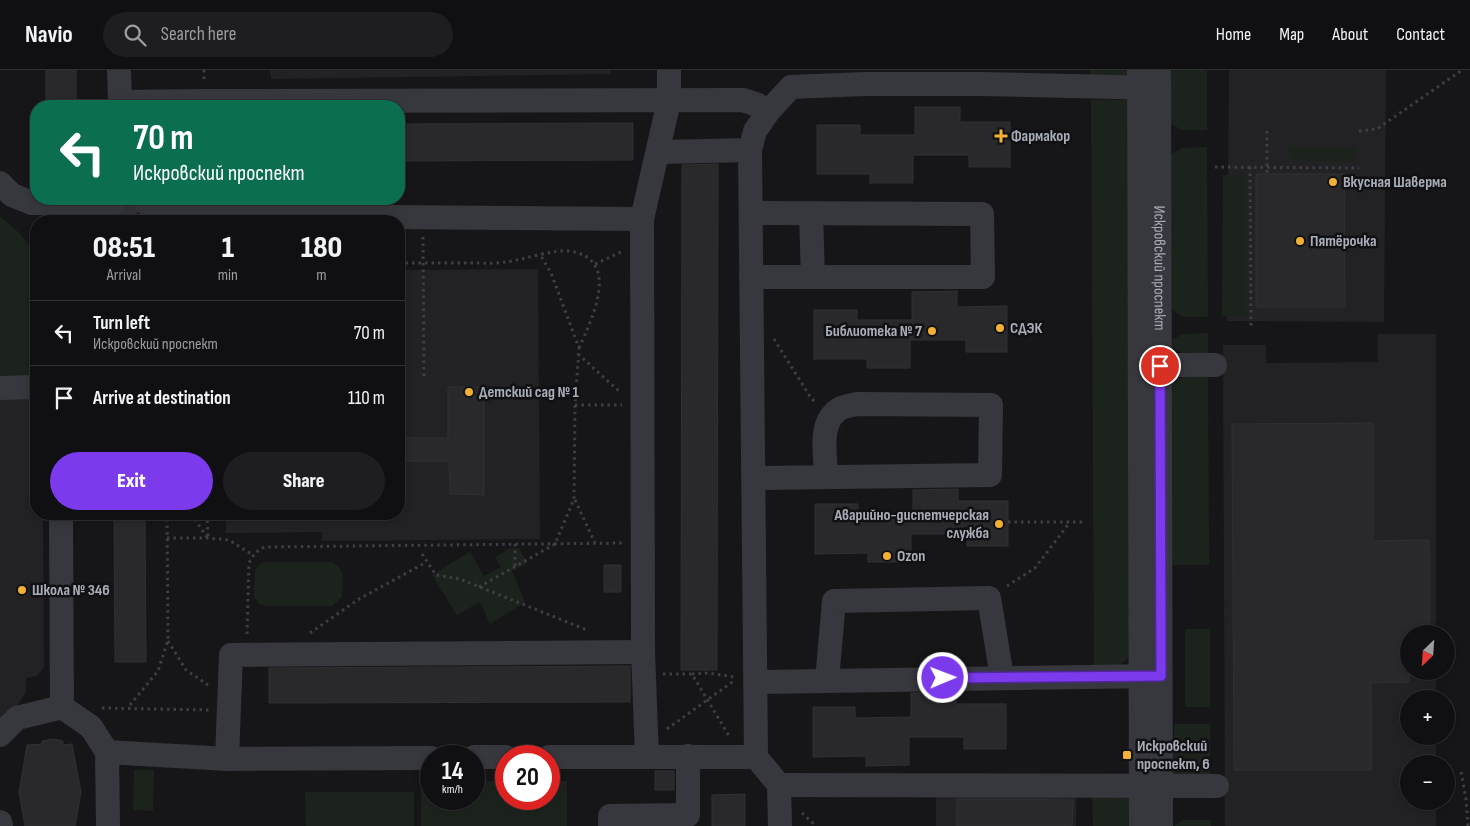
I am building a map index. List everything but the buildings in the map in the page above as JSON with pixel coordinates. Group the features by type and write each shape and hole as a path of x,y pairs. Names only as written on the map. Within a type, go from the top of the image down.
{"street":[{"path":"119,70 120,100"},
{"path":"647,756 643,663 638,405 642,219 659,152 669,101 669,70"},
{"path":"748,756 756,682 750,150 755,131 790,78 864,84 981,77 1149,79"},
{"name":"Искровский проспект","path":"1141,826 1151,786 1149,79"},
{"path":"405,103 742,100 758,105 768,112"},
{"path":"659,152 750,150"},
{"path":"0,183 12,195 30,202"},
{"path":"38,205 57,212 101,205"},
{"path":"239,205 267,215"},
{"path":"751,214 982,214 983,277 752,277"},
{"path":"811,214 813,277"},
{"path":"405,217 642,219"},
{"name":"Искровский проспект","path":"1150,327 1160,366 1151,676"},
{"path":"1160,366 1215,365"},
{"path":"0,388 30,388"},
{"path":"754,478 990,475 992,405 857,404 842,408 832,417 825,430 826,477"},
{"path":"61,520 62,707"},
{"path":"827,680 834,601 989,598 1002,677"},
{"path":"227,759 231,655 281,654 643,663"},
{"path":"756,682 1151,676"},
{"path":"0,735 17,718 62,707 91,727 107,752 108,826"},
{"path":"107,752 227,759 420,758"},
{"path":"610,826 610,816 688,815 688,756"},
{"path":"560,757 748,756 779,785 1217,786"},
{"path":"779,785 780,826"},
{"name":"Искровский проспект","path":"1151,786 1161,826"},
{"path":"0,822 1,826"}],"path":[{"path":"1359,131 1377,129 1462,70"},
{"path":"1267,130 1268,174"},
{"path":"1215,167 1359,168"},
{"path":"1250,167 1252,327"},
{"path":"422,217 424,377"},
{"path":"405,263 504,263 568,251 583,254 595,264 599,279 598,297 594,314 578,354 575,405 574,499 555,544 479,587"},
{"path":"541,256 551,273 579,348"},
{"path":"771,334 811,398 832,417"},
{"path":"578,354 638,405"},
{"path":"575,405 638,405"},
{"path":"574,499 595,543"},
{"path":"130,705 158,671 168,640 167,520"},
{"path":"195,520 208,538"},
{"path":"207,520 208,538"},
{"path":"1008,522 1085,522"},
{"path":"989,598 1035,568 1070,522"},
{"path":"167,538 229,540 253,555"},
{"path":"247,655 250,563 253,555 265,547 642,543"},
{"path":"515,544 515,567"},
{"path":"422,554 436,576 460,579 588,630"},
{"path":"281,654 359,599 423,564"},
{"path":"168,640 186,670 229,705"},
{"path":"643,663 692,674 708,673 738,677 668,728 647,756"},
{"path":"692,674 707,699 748,756"},
{"path":"94,708 229,705"},
{"path":"1461,772 1468,799 1468,826"}],"shaded area":[{"path":"270,70 611,70 611,74 271,79"},
{"path":"1090,70 1127,70 1127,81 1090,81"},
{"path":"1171,70 1207,70 1207,130 1182,130 1171,124"},
{"path":"1229,70 1386,70 1384,322 1227,321"},
{"path":"1091,100 1127,100 1129,656 1122,663 1109,667 1094,667"},
{"path":"1207,147 1208,317 1183,317 1172,310 1171,154 1182,148"},
{"path":"1290,147 1354,147 1354,162 1290,161"},
{"path":"1223,175 1246,175 1246,316 1222,316"},
{"path":"0,217 21,235 30,248 30,374 27,379 0,378"},
{"name":"Детский сад № 1","path":"538,269 540,539 322,541 322,532 226,533 226,520 405,520 405,270"},
{"path":"1208,333 1208,353 1182,353 1171,348 1171,341 1182,334"},
{"path":"1378,334 1436,334 1436,625 1400,625 1400,680 1436,680 1436,690 1400,690 1400,745 1436,745 1436,755 1400,755 1400,810 1436,810 1436,826 1225,826 1223,345 1266,345 1266,363 1378,362"},
{"path":"1183,377 1208,377 1209,565 1172,565 1172,383"},
{"name":"Школа № 346","path":"0,397 29,397 30,520 43,520 44,667 37,676 26,678 26,692 15,709 0,720"},
{"path":"510,548 519,548 527,563 512,571 525,602 490,624 480,602 457,615 432,575 470,552 484,576 501,567 495,557"},
{"path":"266,562 332,562 337,565 342,573 342,597 332,606 267,606 258,603 254,597 255,570 260,564"},
{"path":"1185,629 1210,629 1210,707 1185,707"},
{"path":"1174,724 1210,724 1210,797 1173,792"},
{"path":"134,770 154,770 153,811 133,810"},
{"path":"485,781 495,781 495,810 560,810 560,781 567,781 567,826 421,826 421,810 485,810"},
{"path":"305,792 414,792 414,826 306,826"},
{"path":"936,794 1076,796 1076,826 936,826"},
{"path":"1092,796 1129,797 1130,826 1093,826"},
{"path":"1183,820 1211,820 1211,826 1174,826"}],"place":[{"name":"Фармакор","path":"1001,136"},
{"name":"Вкусная Шаверма","path":"1333,182"},
{"name":"Пятёрочка","path":"1300,241"},
{"name":"СДЭК","path":"1000,328"},
{"name":"Библиотека № 7","path":"932,331"},
{"name":"Детский сад № 1","path":"469,392"},
{"name":"Аварийно-диспетчерская служба","path":"999,524"},
{"name":"Ozon","path":"887,556"},
{"name":"Школа № 346","path":"22,590"},
{"name":"Искровский проспект, 6","path":"1127,755"}],"route":[{"path":"943,678 1161,676 1160,366"}]}
